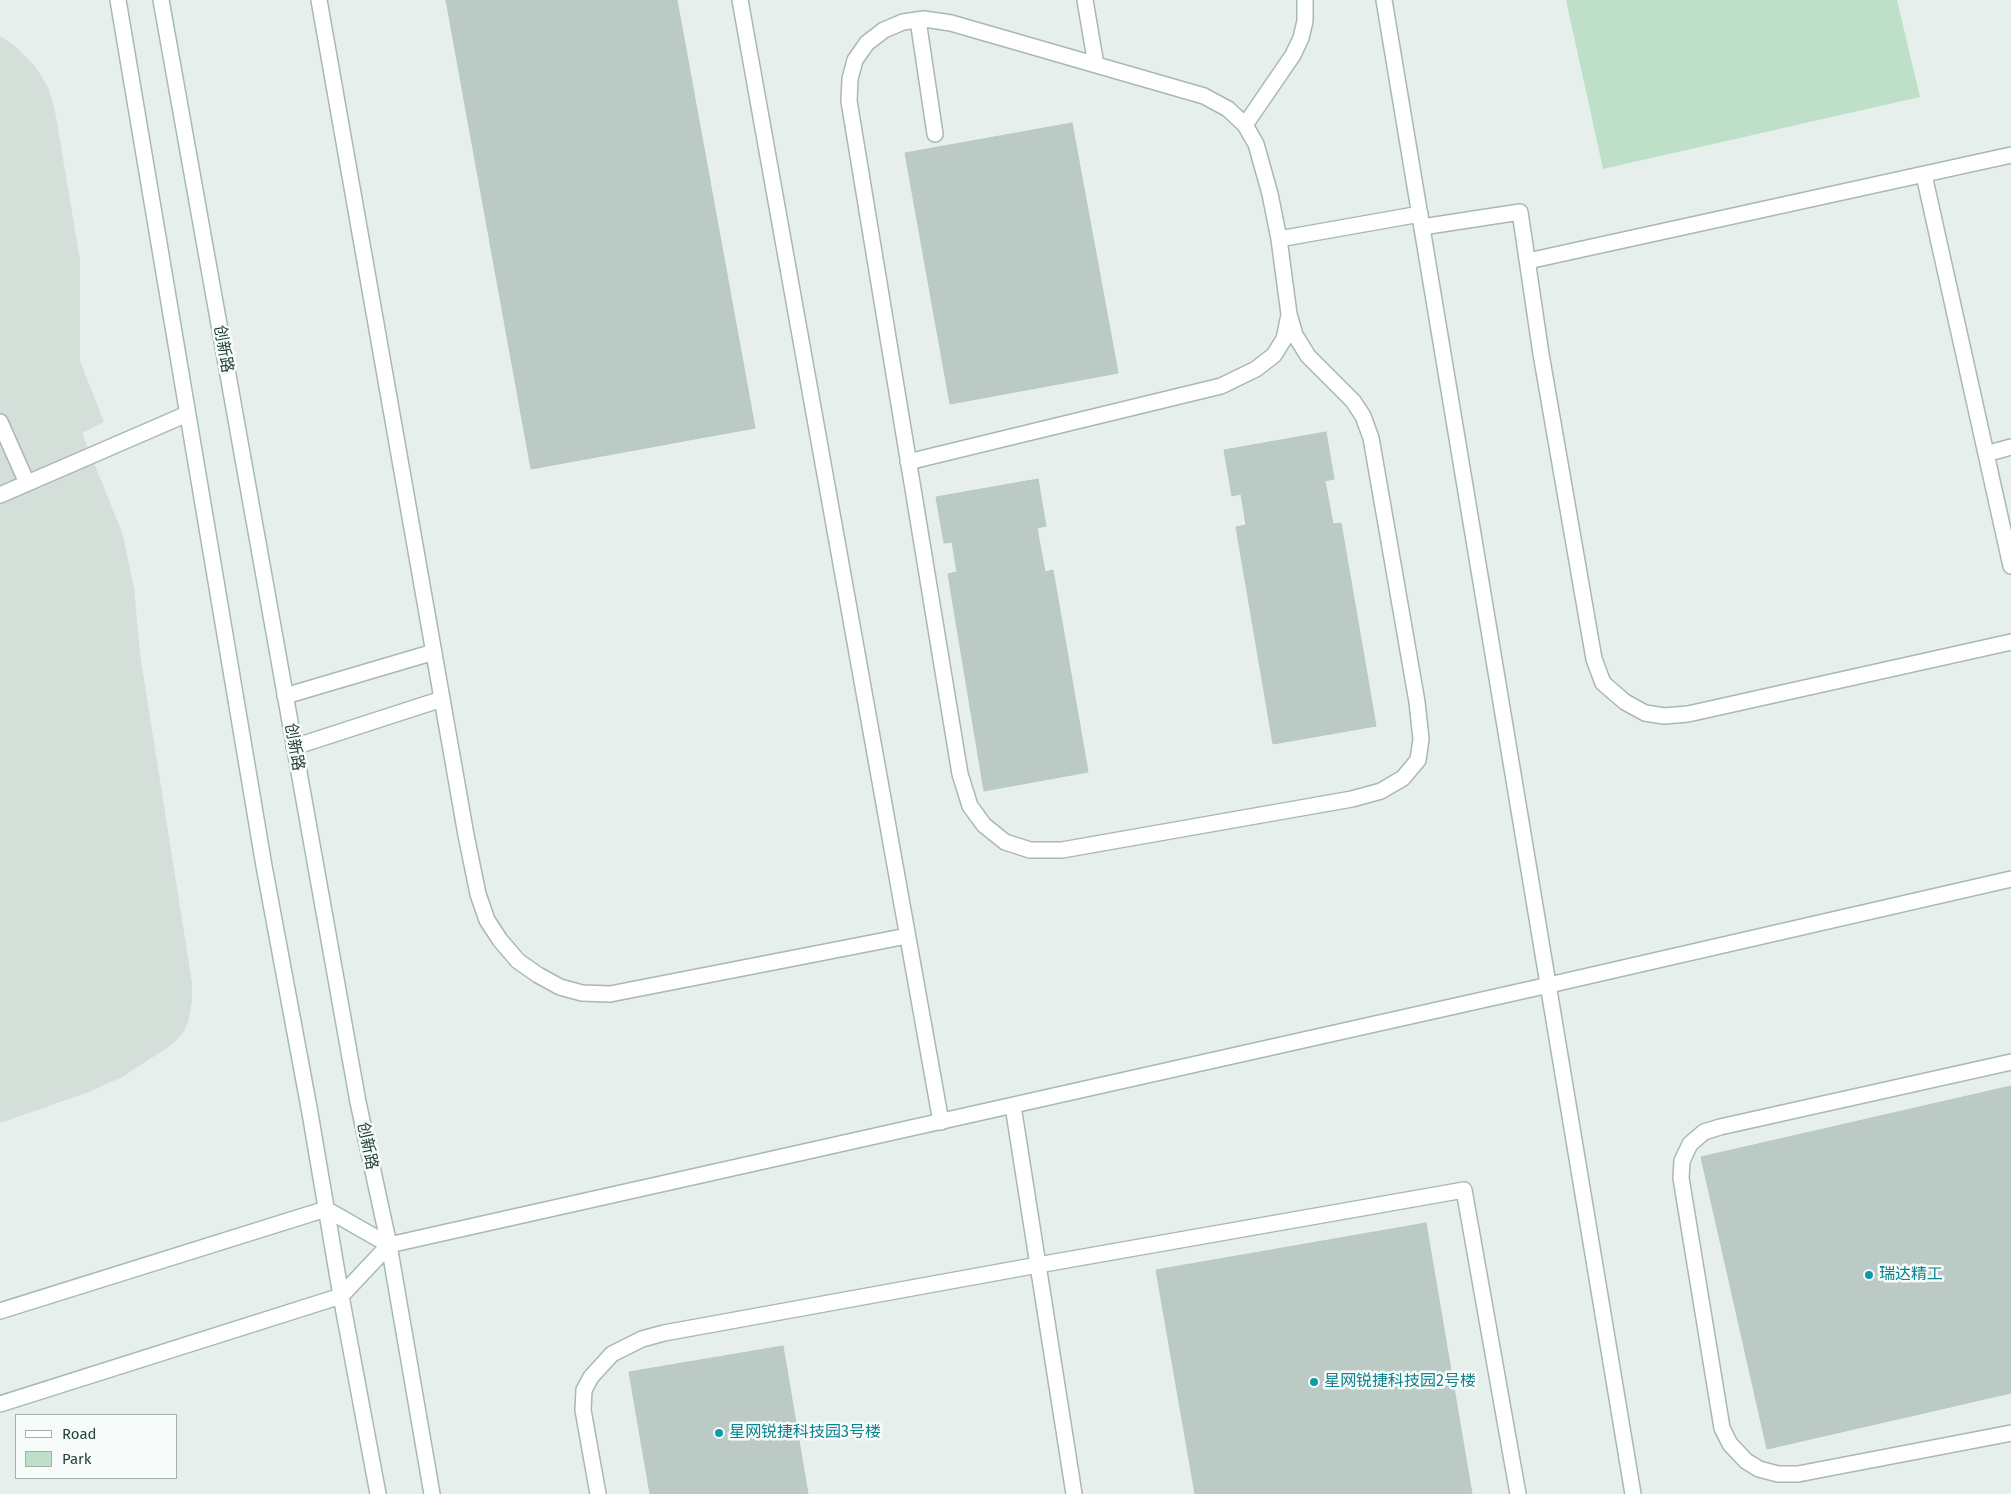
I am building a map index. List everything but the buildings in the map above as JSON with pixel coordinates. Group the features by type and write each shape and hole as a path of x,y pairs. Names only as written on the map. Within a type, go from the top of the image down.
{"street":[{"path":"118,0 264,866 378,1494"},
{"name":"创新路","path":"161,0 358,1102 388,1246 432,1494"},
{"path":"319,0 442,699 478,894 487,920 500,940 518,961 560,987 582,993 610,994 907,936"},
{"path":"740,0 941,1122"},
{"path":"1085,0 1096,65"},
{"path":"1245,125 1293,55 1305,20 1305,0"},
{"path":"1384,0 1633,1494"},
{"path":"918,20 935,134"},
{"path":"918,20 952,23 1096,65 1204,96 1228,109 1245,125 1256,144 1279,239 1289,314 1295,335 1308,356 1353,401 1362,416 1371,438 1417,702 1421,739 1418,760 1403,778 1380,791 1352,799 1062,850 1030,850 1005,842 984,825 970,806 960,774 848,101 850,79 855,60 867,43 884,30 902,22 918,20"},
{"path":"1528,261 2011,155"},
{"path":"1924,175 2011,566"},
{"path":"1279,239 1421,221 1520,212 1542,364 1594,659 1603,683 1624,702 1645,712 1664,716 1688,714 2011,642"},
{"path":"908,462 1221,386 1256,369 1274,355 1284,339 1289,314"},
{"path":"0,495 187,414"},
{"path":"0,422 26,483"},
{"path":"1986,454 2011,447"},
{"path":"285,696 434,652"},
{"path":"294,747 442,699"},
{"path":"0,1404 341,1296 388,1246 1549,986 2011,880"},
{"path":"2011,1062 1704,1132 1690,1144 1682,1161 1681,1178 1722,1428 1730,1444 1746,1461 1759,1469 1778,1474 1798,1474 2011,1433"},
{"path":"1012,1106 1074,1494"},
{"path":"598,1494 583,1410 584,1390 600,1365 612,1354 642,1339 664,1333 1038,1265 1464,1190 1518,1494"},
{"path":"0,1311 326,1209 388,1246"}],"shaded area":[{"path":"0,36 15,46 35,66 48,87 55,111 80,260 80,361 104,422 82,433 123,535 134,588 140,654 192,983 192,1000 189,1019 184,1032 173,1044 122,1077 89,1092 0,1123"}],"green space":[{"path":"1566,0 1897,0 1920,97 1603,169"}],"place":[{"name":"瑞达精工","path":"1869,1275"},
{"name":"星网锐捷科技园2号楼","path":"1314,1382"},
{"name":"星网锐捷科技园3号楼","path":"719,1433"}]}
